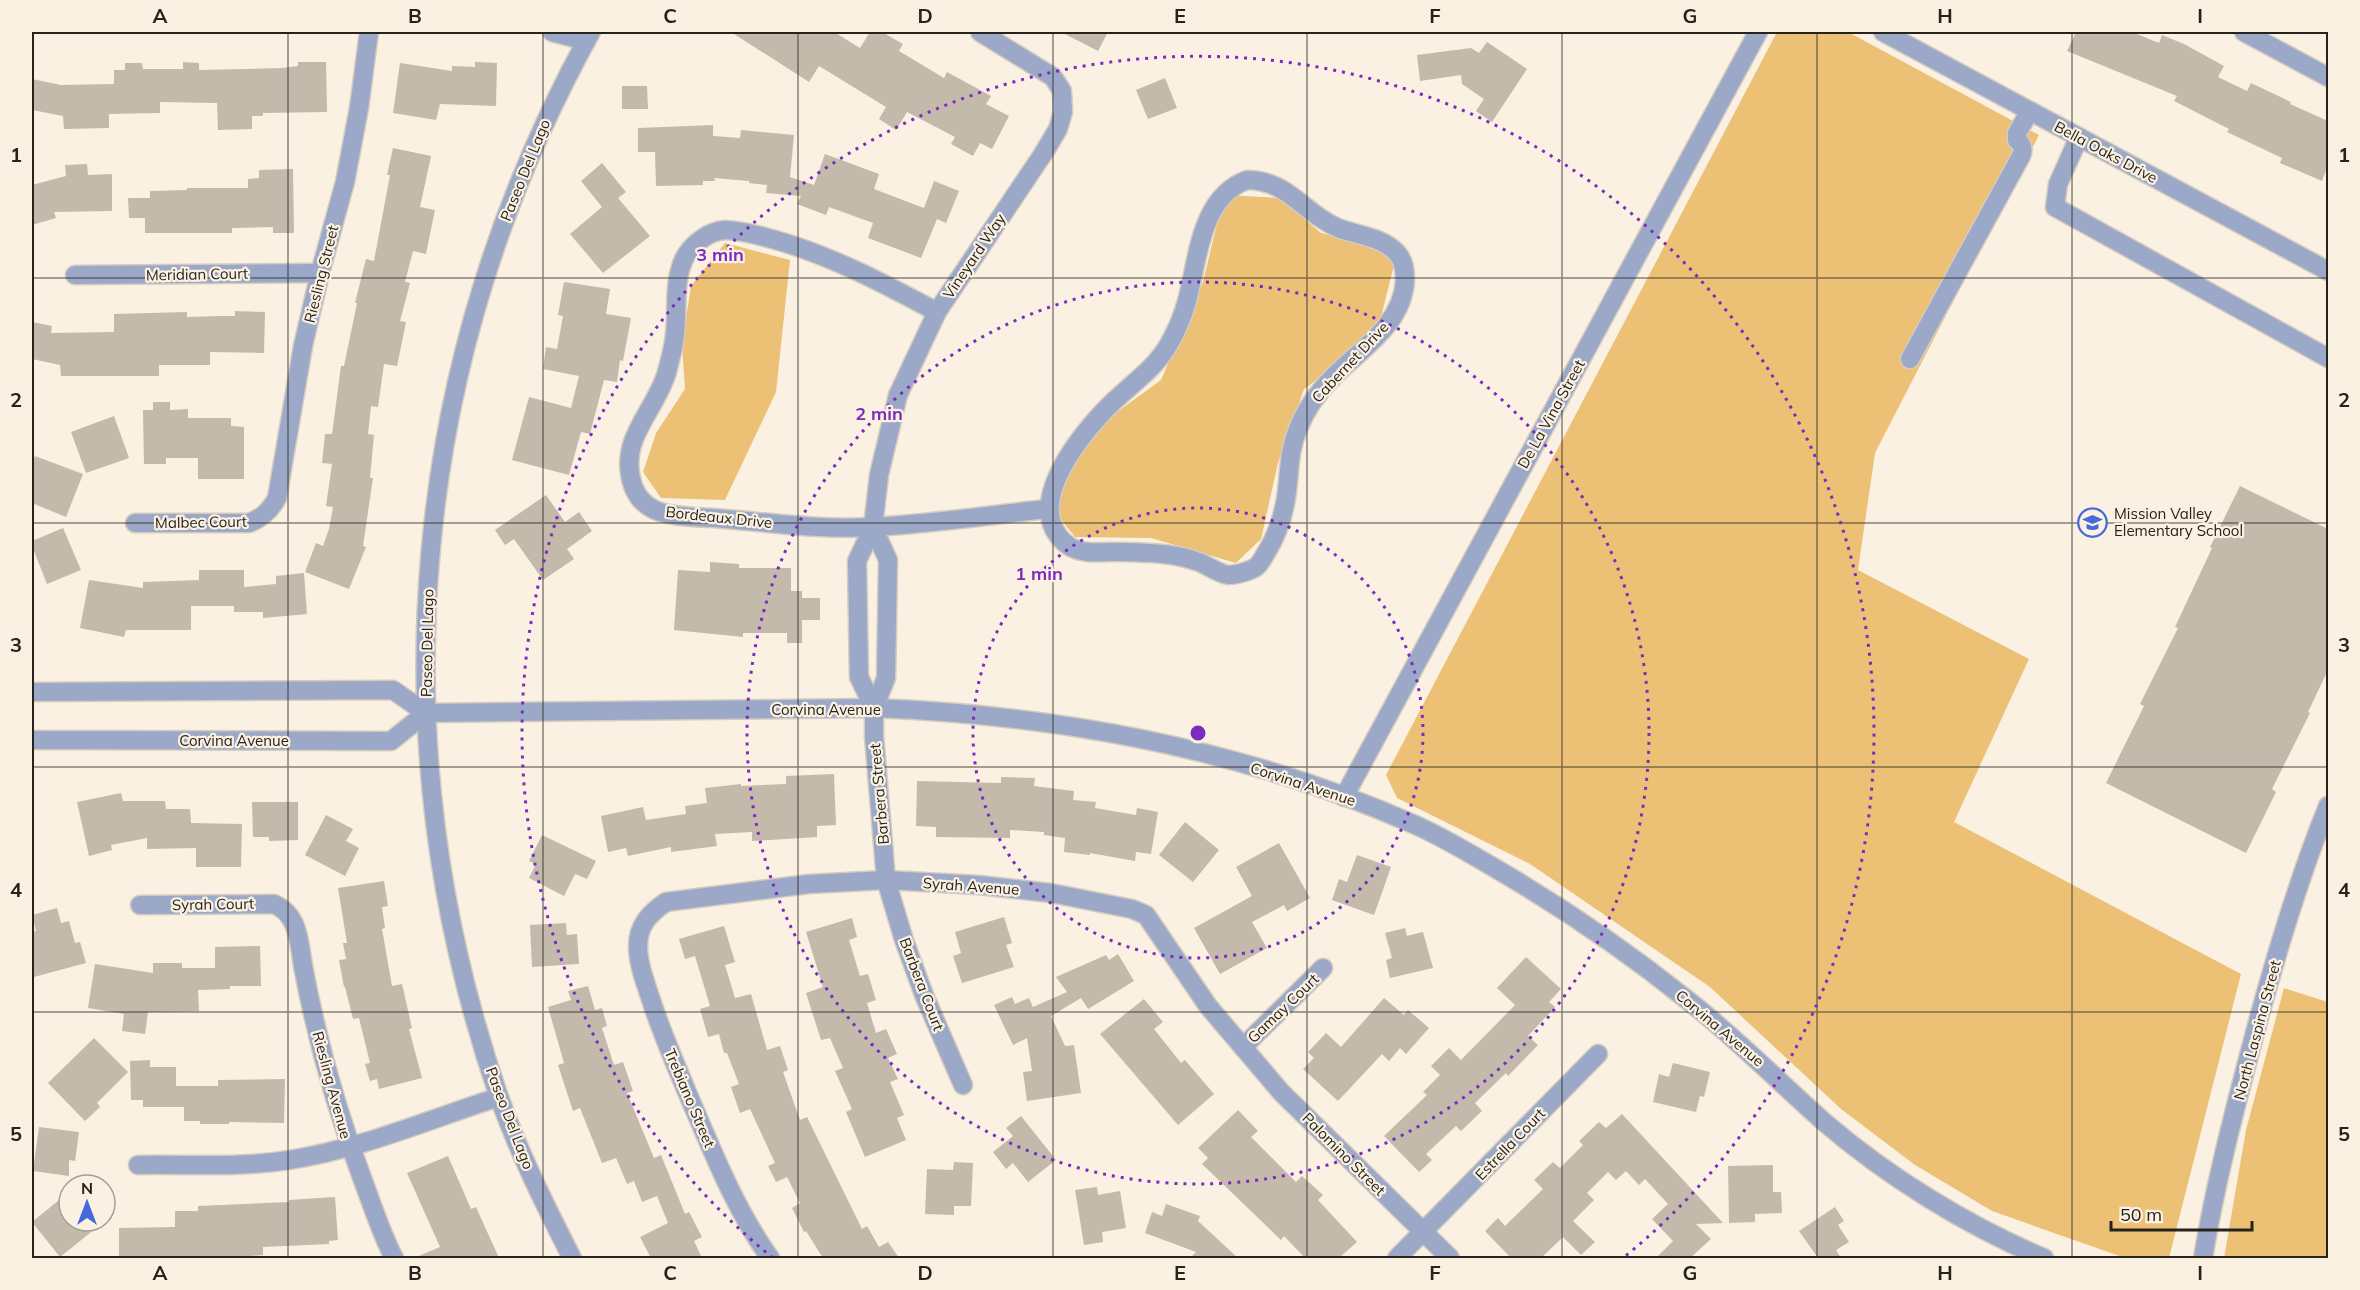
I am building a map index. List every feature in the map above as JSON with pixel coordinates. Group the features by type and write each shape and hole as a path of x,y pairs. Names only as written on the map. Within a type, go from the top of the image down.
{"street":[{"name":"Riesling Street","path":"265,514 277,498 292,401 320,273 345,182 359,108 369,32"},
{"path":"552,32 589,36"},
{"name":"Vineyard Way","path":"874,708 859,677 857,561 873,527 879,475 898,395 937,312 1043,154 1058,129 1063,112 1062,91 1053,77 980,32"},
{"name":"De La Vina Street","path":"1344,797 1758,32"},
{"name":"Bella Oaks Drive","path":"1883,32 2328,271"},
{"path":"2244,32 2328,77"},
{"name":"Paseo Del Lago","path":"572,1258 542,1197 499,1097 468,992 450,913 436,825 426,713 426,619 432,539 442,458 456,382 481,289 512,198 546,117 589,36"},
{"path":"1910,359 2021,156 2022,144 2017,140 2017,133 2030,111"},
{"path":"2079,137 2058,184 2055,207 2328,358"},
{"name":"Cabernet Drive","path":"1247,180 1262,180 1280,187 1314,214 1337,227 1385,244 1397,253 1405,267 1400,305 1385,328 1335,375 1311,402 1297,431 1289,457 1286,498 1278,528 1258,566 1228,575 1196,561 1166,554 1084,551 1070,547 1059,536 1050,521 1047,509 1050,494 1070,453 1085,431 1106,408 1154,365 1168,346 1184,311 1205,227 1224,195 1235,184 1247,180"},
{"name":"Bordeaux Drive","path":"937,312 844,265 800,247 751,233 724,230 707,235 694,244 684,258 679,276 675,334 665,378 631,442 628,456 629,473 634,489 643,503 657,511 694,517 832,528 873,527 1047,509"},
{"name":"Meridian Court","path":"75,275 320,273"},
{"name":"Malbec Court","path":"135,523 249,523 265,514"},
{"path":"873,527 888,560 886,678 874,708"},
{"path":"32,692 393,690 426,713"},
{"name":"Corvina Avenue","path":"32,740 392,741 426,713 874,708 1004,716 1129,737 1265,770 1413,824 1465,851 1578,918 1695,1005 1826,1123 1869,1156 1959,1217 2009,1244 2044,1258"},
{"name":"Barbera Street","path":"874,708 874,736 886,880"},
{"name":"North Laspina Street","path":"2203,1258 2239,1092 2264,998 2288,916 2328,806"},
{"name":"Syrah Avenue","path":"642,927 650,914 666,903 809,884 886,880 1051,892 1132,909 1146,915 1208,1006 1243,1047"},
{"name":"Barbera Court","path":"886,880 924,995 963,1085"},
{"name":"Syrah Court","path":"140,905 274,904 285,909"},
{"name":"Riesling Avenue","path":"285,909 295,922 308,995 349,1146 394,1258"},
{"name":"Trebiano Street","path":"642,927 638,946 643,976 664,1036 717,1162 758,1242 770,1258"},
{"name":"Gamay Court","path":"1243,1047 1323,968"},
{"name":"Palomino Street","path":"1243,1047 1281,1092 1449,1258"},
{"name":"Estrella Court","path":"1397,1258 1598,1054"},
{"path":"138,1165 255,1164 291,1160 349,1146 499,1097"}],"shaded area":[{"path":"1777,32 1848,32 2039,135 1875,453 1858,570 2029,659 1954,822 2241,974 2169,1258 2125,1258 1992,1211 1915,1165 1841,1109 1710,987 1530,864 1397,798 1386,775"},
{"path":"1224,195 1280,198 1321,233 1397,253 1376,337 1304,389 1278,463 1261,539 1236,563 1151,538 1075,537 1059,517 1059,477 1109,418 1161,380 1203,282"},
{"path":"725,243 790,260 776,392 725,500 661,498 643,472 656,433 685,389 682,344 691,286"},
{"path":"2284,988 2328,1002 2328,1258 2224,1258 2246,1130"}],"building":[{"path":"731,32 834,32 860,48 870,32 882,32 903,44 899,51 944,78 947,72 991,96 986,104 1009,116 992,149 980,143 973,156 951,144 955,137 907,112 896,130 879,119 886,107 819,66 809,82"},
{"path":"1061,32 1108,32 1098,51"},
{"path":"2076,32 2132,32 2159,43 2162,35 2224,66 2218,77 2247,91 2251,83 2328,121 2328,165 2322,181 2280,163 2282,158 2227,132 2229,129 2174,101 2177,96 2067,51"},
{"path":"1487,42 1527,69 1492,122 1476,111 1484,99 1462,84 1461,75 1420,81 1417,55 1471,48 1479,53"},
{"path":"183,62 199,63 199,70 282,68 298,66 298,62 326,62 327,112 263,113 263,116 252,116 252,129 218,130 217,103 160,102 160,113 109,114 109,128 64,129 63,116 32,110 32,79 61,85 114,84 114,70 125,70 125,63 142,63 143,69 183,69"},
{"path":"475,62 497,63 496,106 440,104 436,120 393,113 400,63 452,71 452,66 475,67"},
{"path":"1165,78 1177,108 1148,119 1136,90"},
{"path":"622,86 647,86 648,109 622,109"},
{"path":"713,125 713,136 740,138 741,130 794,135 790,177 814,185 825,154 879,174 874,189 924,208 934,181 959,191 946,223 937,219 921,258 868,238 873,223 829,207 826,215 797,204 801,196 766,193 767,185 714,178 715,181 703,181 703,185 656,186 655,152 638,152 638,128"},
{"path":"393,148 431,156 420,207 435,210 426,254 413,251 405,282 410,283 400,321 406,322 397,366 384,364 378,407 371,406 368,434 374,435 370,478 373,478 363,546 366,547 349,589 305,572 316,543 323,546 329,529 333,507 326,506 332,464 322,463 325,434 332,434 341,366 344,366 357,303 355,303 366,259 374,261"},
{"path":"602,163 626,192 618,198 650,236 603,273 570,234 602,207 581,181"},
{"path":"87,164 88,175 112,174 112,211 54,212 56,218 32,225 32,185 66,176 65,165"},
{"path":"293,169 294,233 273,233 273,227 232,228 232,233 145,233 145,218 129,218 128,198 150,198 150,191 187,190 187,188 248,188 248,179 259,178 259,170"},
{"path":"564,282 610,289 606,314 631,318 617,382 604,380 590,434 581,432 569,475 512,460 529,397 571,408 579,376 543,369 546,347 557,349 563,316 558,315"},
{"path":"235,311 265,312 264,353 210,352 210,365 159,365 159,376 61,376 60,365 32,359 32,322 52,326 51,333 114,332 114,314 187,312 187,317 235,316"},
{"path":"153,402 170,402 170,410 188,409 188,418 231,418 231,426 244,427 244,479 198,479 198,458 166,458 166,464 144,464 143,410 153,410"},
{"path":"114,416 129,458 86,473 71,432"},
{"path":"35,456 83,474 66,517 32,503 32,464"},
{"path":"2240,486 2328,529 2328,670 2308,712 2310,713 2272,789 2276,792 2246,853 2106,783 2144,706 2140,704 2178,628 2175,627"},
{"path":"546,495 565,522 579,512 592,531 567,549 574,559 543,580 514,539 505,545 495,530"},
{"path":"63,528 81,570 47,584 32,541"},
{"path":"710,562 739,564 739,568 791,568 791,591 802,591 802,598 820,598 820,620 802,620 802,643 787,643 787,633 743,633 743,637 674,630 678,570 710,572"},
{"path":"199,570 244,570 244,587 276,584 276,576 304,573 307,614 263,618 263,612 234,612 234,606 191,606 191,630 126,630 124,637 80,628 89,580 143,588 143,582 199,580"},
{"path":"834,774 836,825 817,826 817,837 752,841 752,832 715,834 717,846 671,852 671,847 628,856 626,848 608,852 601,816 643,807 646,820 686,814 685,806 707,803 705,788 741,784 741,786 786,784 786,776"},
{"path":"1001,777 1035,778 1034,786 1074,791 1073,800 1096,802 1095,808 1136,815 1137,808 1158,812 1151,854 1136,852 1135,861 1090,853 1090,855 1064,852 1065,838 1044,835 1044,832 1010,830 1010,838 936,837 936,827 916,826 917,781 1001,783"},
{"path":"121,793 123,801 165,801 166,809 190,809 191,823 242,824 241,867 196,867 196,848 147,849 147,838 111,845 112,850 89,856 77,802"},
{"path":"252,802 298,802 298,840 269,841 269,837 253,837"},
{"path":"326,815 353,829 346,841 359,848 345,876 305,855"},
{"path":"1185,822 1219,850 1193,882 1159,855"},
{"path":"542,835 596,861 587,879 575,874 564,896 529,878 536,864 529,861"},
{"path":"1279,843 1310,898 1287,911 1284,905 1252,922 1267,948 1220,974 1194,928 1252,896 1236,867"},
{"path":"1357,855 1391,867 1374,915 1332,900 1339,879 1347,882"},
{"path":"384,881 388,906 382,907 385,928 382,929 392,986 402,984 412,1028 409,1029 422,1078 379,1089 377,1079 370,1081 365,1064 370,1063 359,1018 353,1019 344,987 339,960 346,959 343,943 347,943 338,888"},
{"path":"57,908 61,923 69,921 75,943 80,942 86,963 34,977 32,932 36,931 32,915"},
{"path":"1004,917 1012,943 1006,945 1014,967 962,983 953,956 961,953 955,932"},
{"path":"852,918 857,937 849,940 860,976 868,974 876,1000 867,1003 876,1033 886,1029 897,1054 888,1058 898,1079 890,1082 904,1115 897,1118 906,1140 865,1157 846,1112 852,1109 835,1071 843,1068 830,1038 821,1040 806,993 823,987 806,932"},
{"path":"566,923 567,935 577,934 579,964 532,967 530,925"},
{"path":"724,926 735,962 725,965 735,998 751,994 767,1050 780,1046 788,1070 783,1072 800,1120 807,1117 862,1229 867,1226 879,1247 888,1242 899,1258 823,1258 806,1231 804,1232 792,1208 800,1203 787,1177 776,1182 768,1166 775,1163 750,1109 740,1113 731,1087 739,1084 727,1053 724,1053 719,1034 708,1037 700,1009 710,1006 695,956 685,959 679,939"},
{"path":"1405,928 1407,936 1423,932 1433,968 1390,978 1386,960 1392,958 1385,933"},
{"path":"260,946 261,986 230,986 230,989 198,990 199,1011 148,1012 145,1034 122,1031 124,1014 88,1008 95,964 153,973 153,963 182,963 182,968 215,968 215,947"},
{"path":"1118,954 1134,981 1088,1009 1081,998 1051,1016 1065,1046 1074,1045 1081,1093 1027,1101 1023,1072 1032,1071 1027,1038 1013,1045 994,1005 1012,997 1015,1004 1029,998 1033,1007 1067,992 1056,977 1106,955 1109,960"},
{"path":"1526,957 1561,989 1549,1002 1555,1007 1528,1036 1538,1045 1508,1076 1506,1073 1475,1103 1482,1111 1461,1131 1456,1126 1426,1154 1432,1160 1419,1172 1384,1136 1427,1095 1423,1092 1440,1075 1431,1066 1449,1048 1461,1060 1515,1005 1497,988"},
{"path":"588,986 595,1010 602,1008 607,1026 602,1028 614,1065 623,1062 633,1091 627,1093 654,1158 661,1155 685,1214 689,1212 702,1237 694,1241 702,1258 651,1258 640,1237 668,1223 657,1196 642,1202 634,1181 627,1184 616,1158 602,1163 580,1108 573,1111 558,1065 564,1063 548,1007 571,1000 568,991"},
{"path":"1384,998 1404,1015 1408,1010 1429,1028 1406,1054 1400,1048 1389,1061 1382,1054 1338,1101 1303,1069 1314,1058 1308,1052 1326,1033 1341,1047"},
{"path":"1144,999 1163,1022 1154,1029 1181,1063 1185,1060 1214,1094 1178,1125 1100,1034"},
{"path":"94,1038 128,1072 97,1103 100,1107 85,1121 48,1083"},
{"path":"150,1060 150,1067 176,1067 176,1086 218,1086 218,1080 285,1079 284,1123 200,1124 200,1121 184,1121 184,1107 143,1107 143,1100 131,1100 130,1061"},
{"path":"1673,1063 1710,1072 1704,1097 1700,1096 1696,1112 1653,1102 1659,1074 1669,1077"},
{"path":"1238,1110 1258,1131 1251,1137 1296,1182 1302,1176 1323,1195 1318,1200 1357,1242 1339,1258 1305,1258 1284,1236 1281,1240 1202,1164 1208,1158 1198,1148"},
{"path":"1622,1114 1723,1223 1696,1224 1711,1239 1690,1258 1656,1258 1673,1241 1652,1219 1668,1204 1645,1179 1639,1185 1626,1171 1616,1180 1608,1172 1587,1193 1594,1200 1573,1221 1595,1242 1581,1255 1563,1237 1541,1258 1511,1258 1485,1231 1498,1218 1505,1226 1543,1189 1534,1180 1553,1162 1560,1168 1583,1145 1579,1141 1599,1122 1606,1128"},
{"path":"1021,1116 1056,1160 1028,1182 1013,1163 1006,1169 993,1152 1013,1136 1006,1128"},
{"path":"39,1127 79,1132 75,1161 69,1160 69,1173 57,1174 33,1171"},
{"path":"448,1156 471,1209 476,1207 499,1258 414,1258 440,1247 407,1173"},
{"path":"954,1162 973,1163 971,1206 954,1206 954,1215 925,1214 927,1169 953,1170"},
{"path":"1773,1165 1773,1192 1781,1192 1782,1213 1755,1214 1755,1222 1729,1223 1728,1166"},
{"path":"1097,1187 1098,1195 1120,1191 1126,1228 1102,1232 1103,1242 1084,1245 1075,1190"},
{"path":"335,1197 338,1240 329,1241 329,1244 263,1247 263,1255 222,1258 119,1258 119,1228 175,1227 175,1211 198,1211 198,1206 289,1202 289,1200"},
{"path":"57,1202 57,1233 90,1233 60,1257 32,1222"},
{"path":"1166,1204 1200,1216 1198,1221 1238,1258 1190,1258 1196,1252 1145,1233 1152,1212 1162,1216"},
{"path":"1835,1207 1844,1221 1838,1225 1849,1242 1836,1250 1841,1258 1818,1258 1799,1231"}],"place":[{"name":"Mission Valley Elementary School","path":"2093,522"}]}
